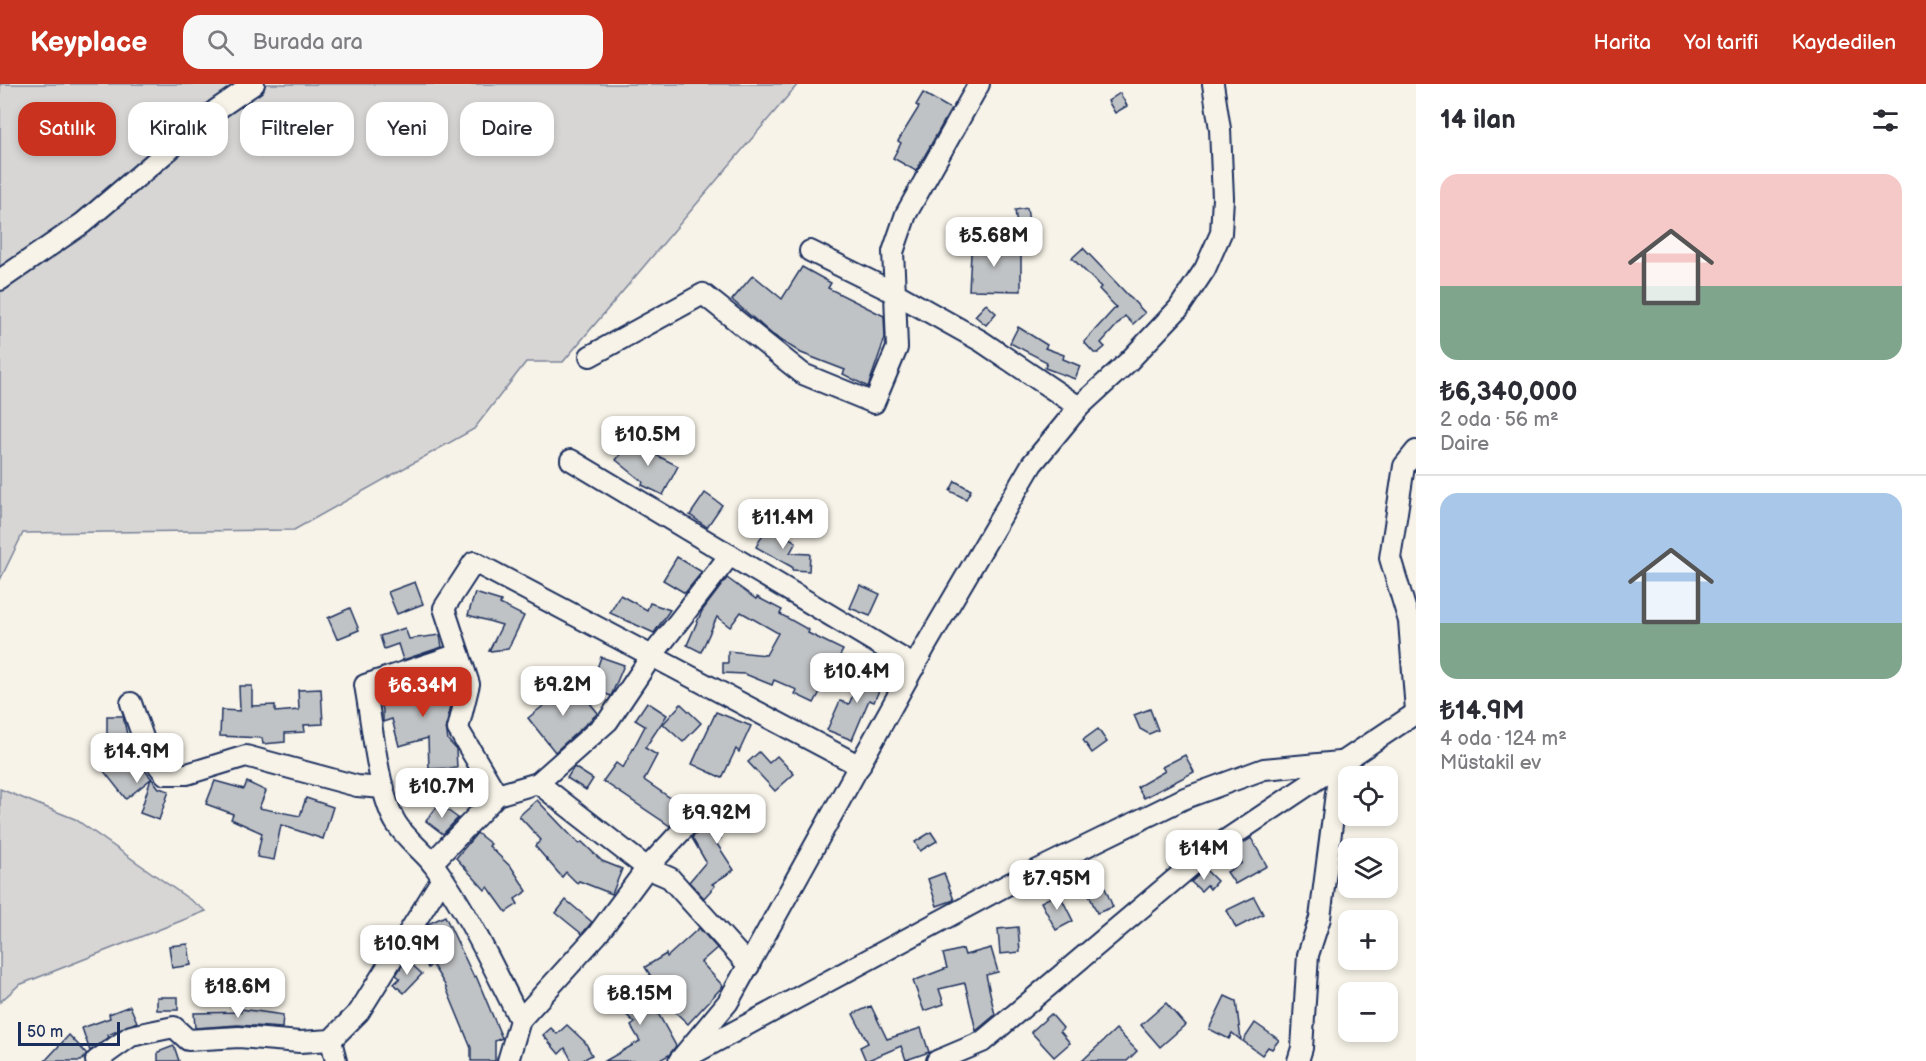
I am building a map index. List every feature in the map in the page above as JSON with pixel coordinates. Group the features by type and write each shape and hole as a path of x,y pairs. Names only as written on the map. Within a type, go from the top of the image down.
{"street":[{"path":"0,279 82,223 216,110 254,84"},
{"path":"590,356 703,294 803,374 874,403 897,348 893,252 906,214 979,84"},
{"path":"680,1060 728,1002 915,666 1032,464 1079,407 1128,362 1179,308 1205,269 1221,233 1220,129 1213,84"},
{"path":"810,251 895,292 981,341 1079,407"},
{"path":"937,1061 982,1042 1205,854 1416,712 1409,621 1390,558 1404,466 1416,451"},
{"path":"572,460 915,666"},
{"path":"96,1061 131,1036 174,1027 188,1040 238,1037 300,1042 331,1040 359,1012 437,871 497,795 538,783 608,721 651,657 730,555"},
{"path":"497,795 458,729 469,684 444,608 474,562 860,766"},
{"path":"459,654 366,686 384,789 396,823 437,871 472,926 520,1020"},
{"path":"131,703 148,752 165,774 187,774 246,756 357,786 384,789"},
{"path":"680,1060 1009,884 1185,798 1263,770 1340,762"},
{"path":"1298,1061 1302,1048 1308,955 1320,918 1340,762"},
{"path":"538,783 647,868 670,878 749,966"},
{"path":"508,1061 520,1020 597,935 647,868 701,810"},
{"path":"331,1040 336,1061"}],"shaded area":[{"path":"0,84 798,84 563,362 526,362 474,429 294,530 23,533 0,580"},
{"path":"0,789 75,819 206,911 19,985 0,1002"}],"building":[{"path":"923,93 951,109 916,171 893,158 901,143 898,141 919,107 916,105"},
{"path":"1120,93 1127,106 1115,113 1108,101"},
{"path":"1027,208 1029,222 1017,225 1015,210"},
{"path":"972,236 988,236 987,253 1021,253 1021,291 969,290"},
{"path":"1083,248 1145,313 1133,324 1125,316 1101,343 1105,347 1098,353 1094,353 1084,342 1116,307 1099,289 1101,287 1072,258"},
{"path":"802,267 831,283 828,288 884,316 885,338 868,387 843,374 845,370 801,353 773,335 732,300 753,275 782,299"},
{"path":"986,304 996,313 986,325 975,316"},
{"path":"1018,327 1047,345 1045,348 1064,355 1063,359 1080,366 1075,379 1045,368 1047,362 1010,343"},
{"path":"633,438 656,455 678,466 663,495 642,485 643,482 616,460"},
{"path":"955,481 971,490 966,499 950,491"},
{"path":"705,493 722,505 707,527 690,515"},
{"path":"768,525 796,542 790,553 810,554 809,571 792,570 792,567 756,547"},
{"path":"677,557 702,572 685,593 663,580"},
{"path":"727,578 756,599 757,597 782,610 780,614 809,630 808,633 843,650 814,703 795,694 797,690 774,680 772,685 745,674 723,673 723,663 728,663 728,651 766,655 778,633 741,612 730,627 717,617 701,652 687,645 702,611"},
{"path":"415,582 423,604 397,614 388,592"},
{"path":"860,585 880,594 870,616 850,608"},
{"path":"475,593 501,601 500,604 524,616 508,649 489,651 502,625 468,615"},
{"path":"620,595 647,610 650,603 670,610 654,633 610,613"},
{"path":"350,608 359,630 337,639 328,618"},
{"path":"405,628 409,639 440,635 442,647 403,660 398,644 384,649 380,636"},
{"path":"601,657 624,665 611,696 590,688"},
{"path":"866,665 886,674 874,702 869,700 852,740 827,730 840,701 849,704"},
{"path":"449,676 453,697 446,727 448,740 456,749 457,768 429,769 428,738 399,746 392,719 383,722 383,710 379,696 421,682"},
{"path":"573,682 598,713 555,752 528,718"},
{"path":"239,686 252,686 252,706 275,705 275,712 299,710 298,690 321,689 323,724 304,725 305,732 285,733 285,742 263,744 262,738 220,736 221,710 240,711"},
{"path":"647,702 667,715 645,748 657,755 644,780 685,808 670,826 603,781 616,763 623,768 645,726 635,720"},
{"path":"681,704 701,723 683,742 663,724"},
{"path":"1150,709 1158,730 1149,734 1140,729 1134,715"},
{"path":"716,712 751,726 739,752 736,749 722,778 692,764"},
{"path":"107,716 123,716 128,739 107,739"},
{"path":"1098,729 1107,742 1092,753 1083,740"},
{"path":"129,750 159,788 169,791 159,820 140,813 151,779 126,799 103,770"},
{"path":"759,752 769,763 777,756 794,774 775,791 748,762"},
{"path":"1185,755 1194,772 1144,798 1137,787 1165,771 1162,767"},
{"path":"574,767 593,779 586,790 567,778"},
{"path":"468,769 480,790 462,802 453,787 444,790 442,786"},
{"path":"422,779 428,795 410,801 405,785"},
{"path":"215,781 244,789 247,782 266,791 259,808 300,816 306,798 333,807 323,839 281,825 274,860 257,857 262,833 231,819 233,814 206,804"},
{"path":"537,800 579,844 582,842 602,861 622,869 612,894 579,881 577,883 566,872 562,877 535,846 541,840 519,816"},
{"path":"720,801 750,801 750,821 741,820 741,830 716,830 721,838 715,841 734,870 712,884 715,886 704,898 689,882 706,862 692,838 705,824 720,815"},
{"path":"439,804 458,818 443,834 426,821"},
{"path":"931,832 937,841 920,851 915,842"},
{"path":"477,833 491,844 489,846 512,868 527,891 515,899 518,904 506,912 488,887 485,890 456,858"},
{"path":"1251,838 1267,866 1235,884 1227,872 1242,863 1234,849"},
{"path":"1205,869 1217,881 1210,889 1207,885 1201,891 1191,882"},
{"path":"944,873 954,900 937,906 928,879"},
{"path":"1102,881 1113,907 1097,913 1086,888"},
{"path":"1059,893 1073,921 1056,930 1041,902"},
{"path":"1254,897 1263,914 1236,928 1227,910"},
{"path":"566,900 592,922 582,934 556,913"},
{"path":"445,916 474,977 476,976 502,1038 495,1041 495,1061 471,1061 471,1048 445,985 432,964 428,968 416,943 428,924"},
{"path":"1018,927 1020,952 1000,954 998,929"},
{"path":"699,928 717,948 701,962 723,986 688,1024 670,1007 645,967 666,954 667,957"},
{"path":"188,944 191,965 172,968 169,946"},
{"path":"991,948 998,972 986,975 995,1015 976,1031 965,983 939,989 944,1004 924,1011 913,981 947,968 943,954 963,949 965,955"},
{"path":"406,959 422,974 404,993 394,984 400,978 396,975"},
{"path":"619,974 633,987 629,992 649,1010 654,1006 676,1046 669,1055 658,1061 605,1061 640,1041 631,1026 635,1023 602,992"},
{"path":"1225,996 1236,1001 1241,1040 1232,1033 1229,1039 1209,1029"},
{"path":"157,997 178,997 178,1010 157,1010"},
{"path":"1166,1003 1185,1025 1160,1047 1141,1025"},
{"path":"130,1006 137,1022 108,1035 109,1037 90,1051 82,1028 110,1018 109,1014"},
{"path":"871,1006 887,1039 921,1028 929,1052 906,1060 901,1046 866,1061 860,1047 868,1043 853,1014"},
{"path":"241,1009 283,1015 282,1028 238,1025 195,1028 194,1013 241,1012"},
{"path":"1051,1014 1063,1028 1060,1031 1070,1043 1054,1057 1031,1032"},
{"path":"1255,1023 1279,1040 1272,1049 1268,1047 1262,1055 1243,1041"},
{"path":"567,1025 585,1042 592,1055 581,1061 572,1061 565,1048 559,1054 543,1035 551,1028 557,1034"},
{"path":"1116,1029 1137,1051 1127,1061 1082,1061"},
{"path":"69,1035 87,1054 85,1057 81,1061 45,1061"},
{"path":"174,1046 179,1061 158,1061 158,1052"}]}
